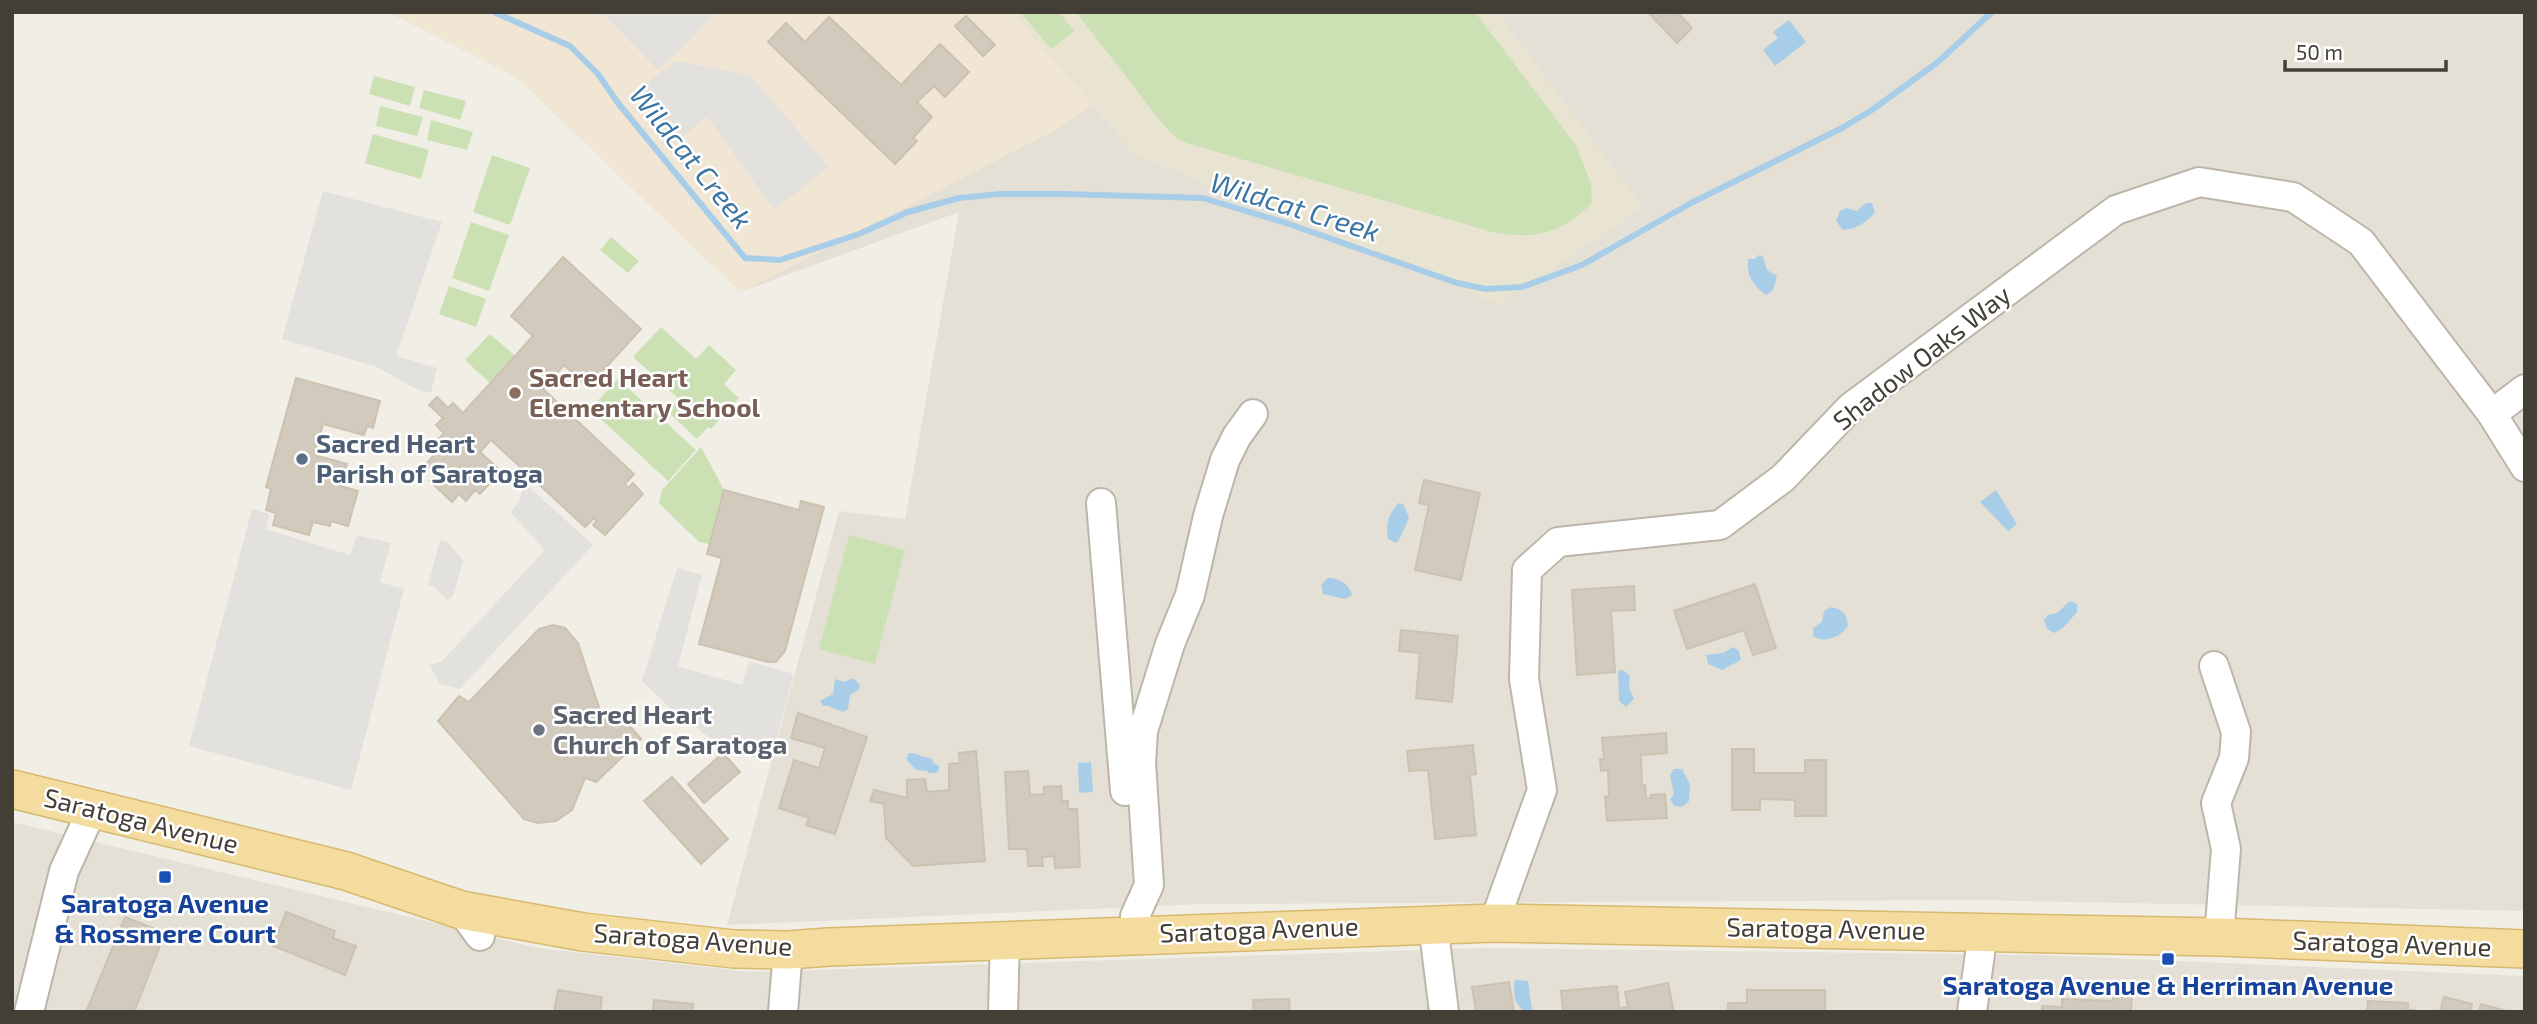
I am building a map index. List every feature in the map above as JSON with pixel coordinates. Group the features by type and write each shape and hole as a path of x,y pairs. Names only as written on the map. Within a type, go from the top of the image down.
{"main road":[{"name":"Saratoga Avenue","path":"12,789 346,871 470,923 583,932 734,949 788,950 1005,939 1135,925 1494,923 2219,937 2525,949"}],"street":[{"name":"Shadow Oaks Way","path":"1494,923 1542,790 1524,679 1527,570 1558,542 1720,525 1783,478 1851,407 2116,210 2199,182 2293,197 2361,242 2492,414 2525,467"},
{"path":"2492,414 2525,389"},
{"path":"1135,925 1150,885 1141,763 1143,731 1171,644 1190,596 1208,516 1225,460 1237,436 1253,414"},
{"path":"1101,503 1135,925"},
{"path":"2214,666 2236,732 2234,758 2216,803 2226,849 2219,937"},
{"path":"29,1012 64,871 92,810"},
{"path":"1433,924 1444,1012"},
{"path":"1972,1012 1983,932"},
{"path":"1003,1012 1005,939"},
{"path":"783,1012 788,950"}],"shaded area":[{"path":"387,12 1011,12 1092,105 1059,128 740,292 516,77"},
{"path":"601,12 708,12 711,18 670,60 657,69"},
{"path":"1011,12 1496,12 1643,208 1498,304 1136,155"},
{"path":"1496,12 2525,12 2525,911 1975,900 1202,904 727,925 839,511 905,519 959,212 740,292 1059,128 1092,105 1136,155 1642,208"},
{"path":"676,61 750,75 829,167 774,210 707,116 677,141 632,93"},
{"path":"323,191 442,222 396,356 437,368 431,393 416,389 377,367 282,339"},
{"path":"524,482 593,545 460,689 440,684 429,665 441,662 545,550 510,512 519,502"},
{"path":"252,509 269,514 266,529 350,555 357,535 391,543 380,582 404,589 351,790 189,746"},
{"path":"440,540 448,542 463,561 453,596 447,600 435,587 428,585"},
{"path":"677,568 702,575 678,666 742,685 749,661 794,674 771,758 717,743 673,711 642,681"},
{"path":"12,822 538,948 750,972 1481,948 2039,955 2525,976 2525,1012 12,1012"}],"green space":[{"path":"1020,12 1059,12 1074,31 1051,49"},
{"path":"1076,12 1475,12 1577,147 1591,184 1592,203 1569,222 1546,232 1521,235 1492,232 1189,144 1174,136 1165,127"},
{"path":"374,76 415,87 410,106 369,94"},
{"path":"424,90 466,101 460,120 419,108"},
{"path":"380,106 423,117 417,136 376,126"},
{"path":"431,120 473,132 467,150 427,140"},
{"path":"373,134 429,150 421,179 365,163"},
{"path":"492,155 530,168 510,225 473,212"},
{"path":"471,222 509,235 489,291 452,278"},
{"path":"611,237 639,261 628,273 600,250"},
{"path":"449,286 486,299 476,327 439,314"},
{"path":"661,327 696,359 709,345 736,370 724,384 739,398 711,429 708,427 697,439 668,412 679,399 633,357"},
{"path":"490,334 515,356 490,383 465,360"},
{"path":"618,379 696,450 668,481 590,409"},
{"path":"701,447 724,490 709,544 699,542 659,503 662,490"},
{"path":"849,535 905,550 875,664 819,649"}],"water":[{"path":"1789,20 1806,42 1775,66 1763,50 1778,38 1773,32"},
{"path":"1866,203 1872,203 1875,212 1861,224 1843,230 1836,221 1840,211 1846,208 1857,211"},
{"path":"1759,255 1763,257 1767,270 1777,276 1773,290 1766,295 1754,284 1748,270 1748,259 1755,259"},
{"path":"1996,490 2017,524 2008,531 1980,502"},
{"path":"1399,503 1403,504 1409,517 1396,543 1388,539 1387,529 1390,515"},
{"path":"1328,578 1343,582 1352,595 1345,599 1323,594 1321,585"},
{"path":"2070,601 2077,604 2077,612 2063,628 2054,633 2047,629 2044,620 2048,615 2057,613"},
{"path":"1831,607 1843,613 1848,625 1842,633 1832,638 1813,636 1813,628 1822,622 1824,611"},
{"path":"1733,647 1739,651 1741,660 1722,670 1708,664 1706,655 1723,653"},
{"path":"1623,670 1630,676 1629,688 1634,699 1626,707 1619,701 1618,671"},
{"path":"853,678 860,685 859,689 850,695 848,709 843,712 823,706 820,701 833,694 835,679 844,682"},
{"path":"909,753 931,758 934,764 939,765 937,773 916,770 906,759"},
{"path":"1091,762 1093,792 1079,793 1078,763"},
{"path":"1674,769 1682,769 1690,784 1689,801 1682,807 1674,806 1670,799 1674,795 1670,775"},
{"path":"1514,981 1528,981 1532,1010 1523,1011 1515,1000"}],"building":[{"path":"1648,12 1677,12 1692,28 1677,43"},
{"path":"966,16 995,45 983,56 955,26"},
{"path":"829,17 901,85 940,44 969,72 945,97 934,86 917,102 932,117 913,138 917,141 895,164 768,42 786,23 805,42"},
{"name":"Sacred Heart Elementary School","path":"563,257 641,329 588,387 564,365 543,389 634,474 625,484 628,488 633,483 643,494 605,535 593,525 597,521 594,518 585,527 491,440 480,452 501,471 480,494 475,490 466,501 459,494 452,502 430,481 437,474 426,464 436,453 430,448 444,433 436,425 443,418 429,405 437,397 448,408 453,403 463,413 515,356 533,336 511,316"},
{"name":"Sacred Heart Parish of Saratoga","path":"296,378 380,401 373,428 367,426 364,435 323,424 314,455 347,464 341,486 358,491 348,526 331,521 330,526 313,522 309,535 273,525 276,513 266,510 271,489 266,487"},
{"path":"1424,480 1480,493 1461,580 1415,570 1429,505 1419,503"},
{"path":"724,490 799,510 801,501 824,507 785,651 776,662 699,644 722,558 707,554"},
{"path":"1755,584 1776,648 1753,655 1744,630 1687,649 1674,611"},
{"path":"1634,586 1635,610 1611,611 1615,672 1577,675 1572,590"},
{"name":"Sacred Heart Church of Saratoga","path":"553,625 565,628 578,643 603,720 623,718 641,739 596,782 585,778 572,810 556,821 538,823 524,819 438,721 459,696 469,702 539,629"},
{"path":"1401,630 1458,636 1452,702 1416,698 1420,653 1399,651"},
{"path":"798,713 867,737 835,834 806,825 809,818 779,808 794,760 819,768 825,748 791,738"},
{"path":"1666,733 1667,753 1641,755 1642,785 1645,785 1646,798 1665,794 1667,818 1607,821 1605,797 1609,796 1608,770 1601,771 1600,759 1604,759 1602,738"},
{"path":"1473,745 1476,774 1470,775 1476,835 1435,839 1428,770 1409,771 1407,751"},
{"path":"1732,749 1754,749 1754,773 1805,773 1805,760 1826,760 1826,816 1795,816 1795,800 1760,799 1760,810 1732,810"},
{"path":"976,751 985,861 913,866 886,838 884,804 870,801 874,790 907,798 907,780 925,779 927,792 949,790 949,764 960,763 959,753"},
{"path":"723,753 740,772 704,803 688,784"},
{"path":"1028,771 1030,795 1044,794 1044,787 1061,786 1062,801 1068,801 1068,809 1077,809 1080,867 1055,868 1054,856 1042,857 1043,866 1028,866 1027,849 1009,849 1005,772"},
{"path":"672,777 728,839 701,864 644,801"},
{"path":"286,912 335,931 333,938 356,946 345,975 273,946"},
{"path":"125,917 165,933 134,1012 86,1012"},
{"path":"1509,982 1514,1012 1476,1012 1472,987"},
{"path":"1668,983 1674,1012 1629,1012 1625,992"},
{"path":"1617,986 1619,1008 1626,1007 1627,1012 1563,1012 1561,991"},
{"path":"558,990 602,997 600,1012 554,1012"},
{"path":"1747,990 1825,990 1825,1012 1728,1012 1728,1003 1747,1003"},
{"path":"2114,992 2132,993 2131,1012 2042,1012 2042,1006 2062,1007 2062,999 2113,1001"},
{"path":"2444,997 2472,1004 2470,1012 2440,1012"},
{"path":"1289,999 1290,1012 1254,1012 1253,1000"},
{"path":"654,1000 693,1004 692,1012 653,1012"},
{"path":"2368,1001 2408,1003 2408,1010 2415,1012 2367,1012"},
{"path":"2481,1004 2510,1012 2479,1012"}],"waterway":[{"name":"Wildcat Creek","path":"494,12 570,46 598,74 618,103 745,258 780,260 859,234 908,212 959,198 1000,194 1203,198 1286,223 1457,283 1486,289 1522,287 1582,265 1691,203 1842,128 1872,110 1938,62 1992,12"}],"place":[{"name":"Sacred Heart Elementary School","path":"515,393"},
{"name":"Sacred Heart Parish of Saratoga","path":"302,459"},
{"name":"Sacred Heart Church of Saratoga","path":"539,730"},
{"name":"Saratoga Avenue & Rossmere Court","path":"165,877"},
{"name":"Saratoga Avenue & Herriman Avenue","path":"2168,959"}]}
